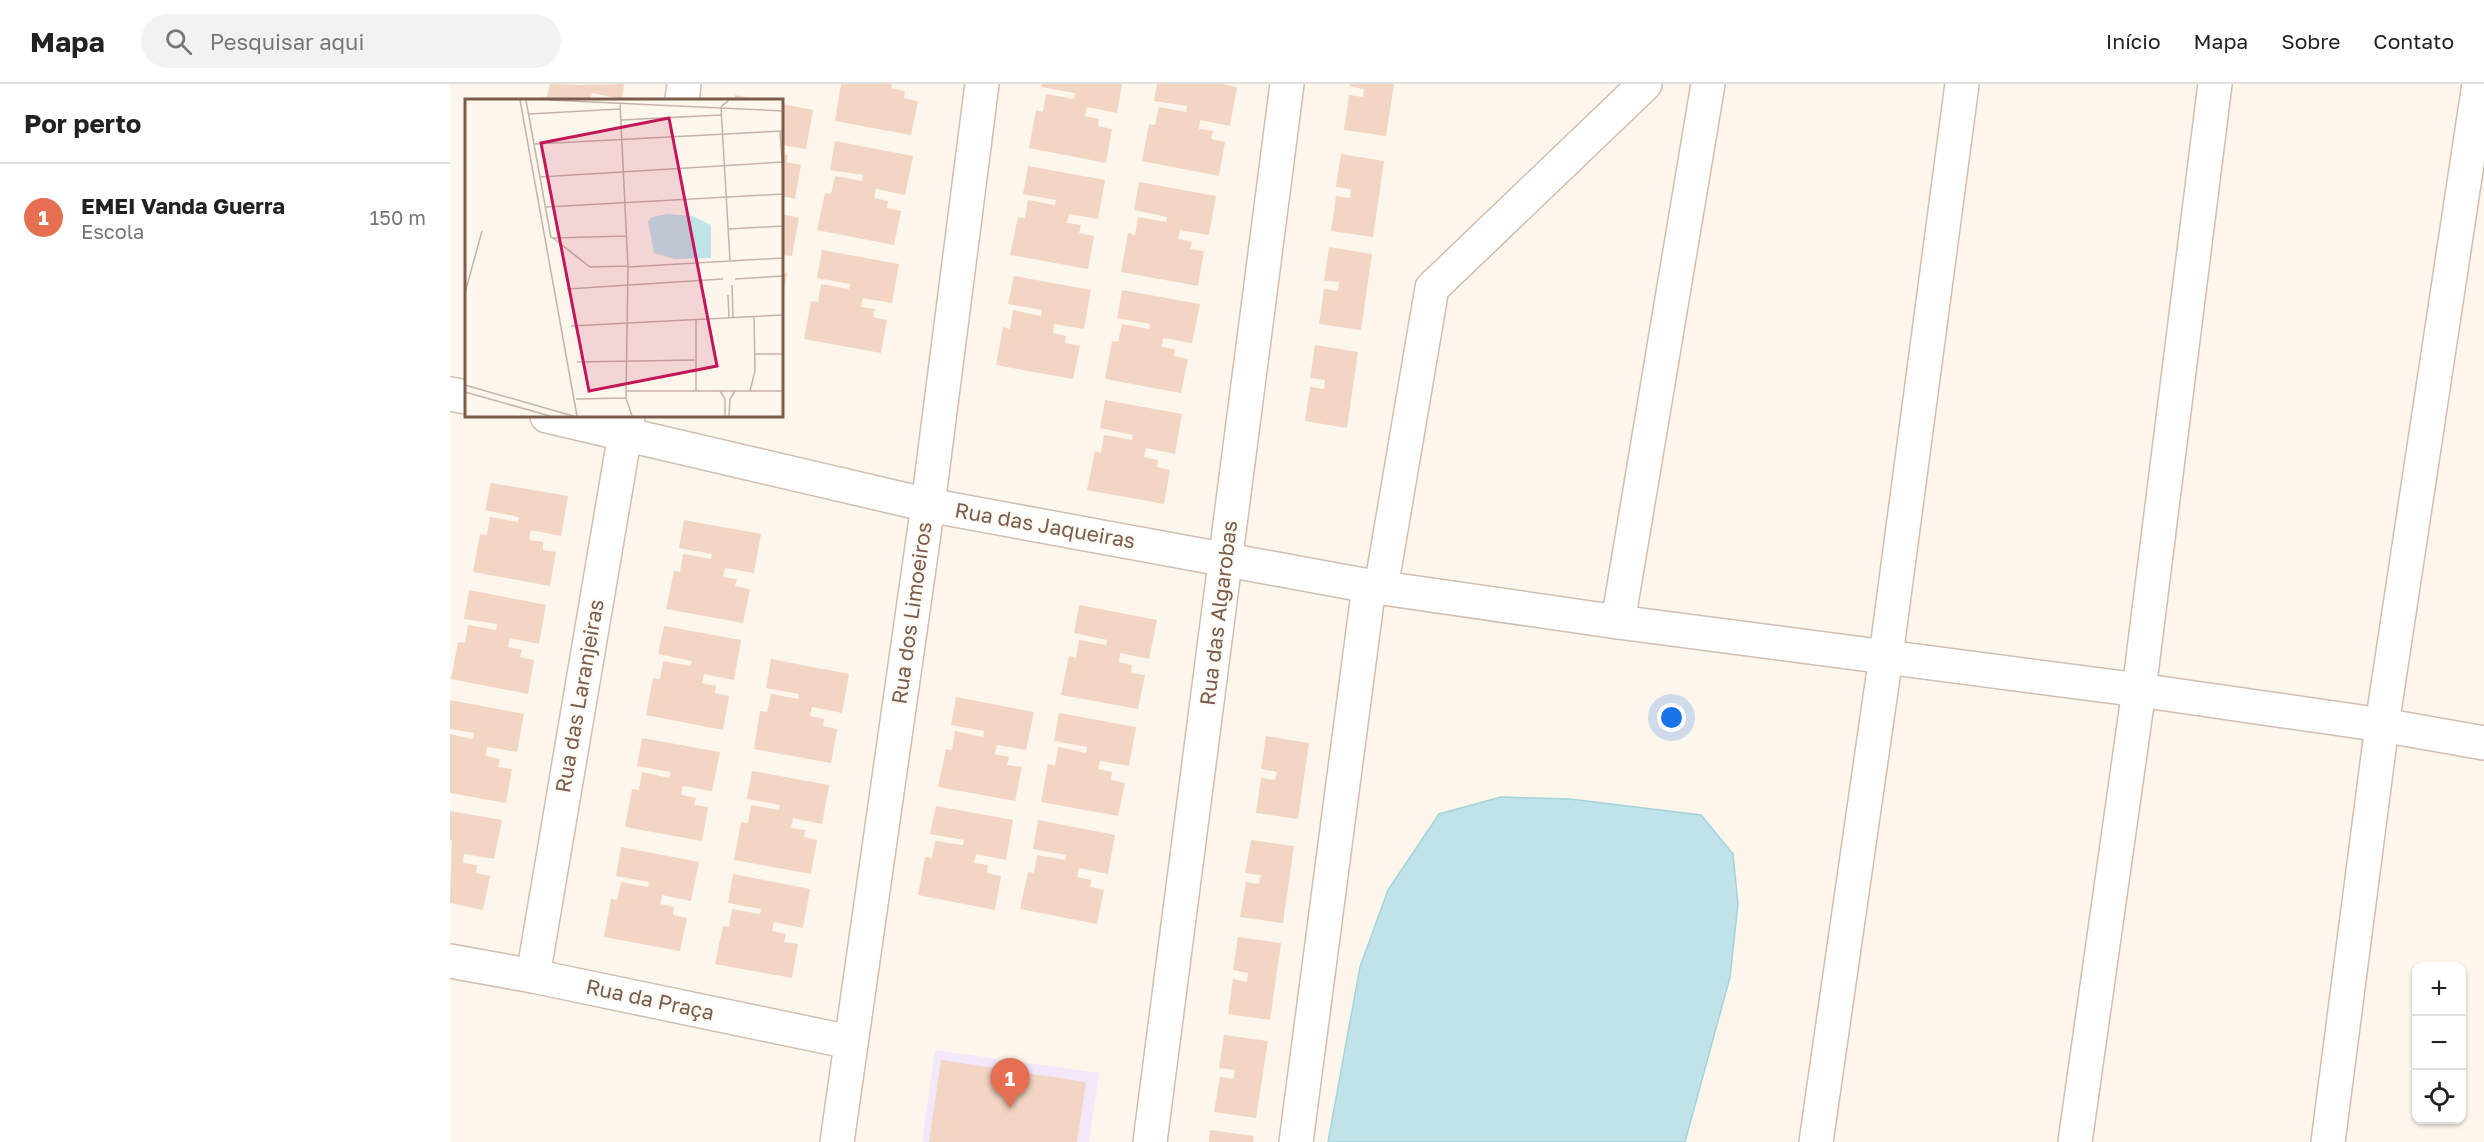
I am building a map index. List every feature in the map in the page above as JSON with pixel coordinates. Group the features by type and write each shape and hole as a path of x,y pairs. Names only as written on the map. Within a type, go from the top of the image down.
{"street":[{"path":"682,99 684,84"},
{"name":"Rua dos Limoeiros","path":"837,1142 928,504 982,84"},
{"name":"Rua das Algarobas","path":"1150,1142 1287,84"},
{"path":"1296,1142 1375,587 1431,288 1645,84"},
{"path":"1618,622 1708,84"},
{"path":"1816,1142 1886,656 1962,84"},
{"path":"2075,1142 2139,690 2215,84"},
{"path":"2328,1142 2382,725 2478,84"},
{"path":"450,394 465,397"},
{"name":"Rua das Jaqueiras","path":"557,417 626,424 928,504 1375,587 1618,622 2139,690 2382,725 2484,744"},
{"name":"Rua das Laranjeiras","path":"533,976 626,424"},
{"name":"Rua da Praça","path":"450,961 850,1042"}],"shaded area":[{"path":"935,1050 1099,1073 1089,1142 922,1142"}],"water":[{"path":"1501,797 1570,799 1701,815 1733,854 1738,904 1730,977 1685,1142 1328,1142 1360,967 1388,890 1439,814"}],"building":[{"path":"550,84 624,84 622,99 592,93 590,99 540,99 540,97 547,98"},
{"path":"841,84 892,84 891,88 905,91 904,98 918,101 911,135 835,121"},
{"path":"1042,84 1122,84 1117,113 1087,107 1085,116 1099,119 1098,126 1112,129 1106,163 1029,148 1036,110 1043,112 1046,94 1074,99 1075,93 1041,87"},
{"path":"1157,84 1222,84 1237,87 1230,126 1200,120 1199,129 1213,131 1211,139 1225,142 1219,176 1142,161 1149,124 1155,125 1159,107 1186,112 1187,106 1154,101"},
{"path":"1350,84 1394,84 1386,136 1344,130 1349,95 1363,97 1364,89 1349,86"},
{"path":"735,95 756,99 734,99"},
{"path":"783,104 813,110 806,149 783,145"},
{"path":"835,141 913,156 905,195 876,189 874,198 888,201 887,208 901,211 894,245 817,230 825,193 831,194 835,176 862,181 863,175 830,170"},
{"path":"783,154 788,155 787,162 801,165 795,199 783,196"},
{"path":"1341,154 1384,161 1373,237 1331,231 1336,196 1350,198 1351,189 1336,187"},
{"path":"1028,166 1105,180 1098,219 1069,214 1067,223 1081,225 1079,233 1094,236 1088,269 1010,255 1018,217 1025,218 1028,200 1055,205 1056,200 1023,194"},
{"path":"1139,182 1216,196 1209,235 1180,230 1178,239 1192,242 1190,249 1204,251 1198,286 1121,272 1128,233 1135,235 1138,217 1166,222 1167,217 1134,210"},
{"path":"783,214 799,218 792,256 783,255"},
{"path":"1329,247 1372,254 1361,330 1319,324 1324,289 1338,291 1339,282 1324,281"},
{"path":"822,250 899,264 892,303 863,298 861,307 875,309 873,317 887,320 881,353 804,339 811,301 818,302 821,284 849,289 850,284 817,278"},
{"path":"783,272 787,273 783,298"},
{"path":"1014,276 1091,290 1084,329 1054,324 1053,333 1066,336 1065,343 1080,346 1073,379 996,365 1003,327 1010,329 1013,310 1041,316 1042,310 1008,304"},
{"path":"1122,290 1200,304 1192,343 1163,338 1162,347 1175,349 1174,356 1188,359 1181,393 1105,379 1112,341 1118,342 1122,324 1149,329 1150,324 1117,318"},
{"path":"1315,345 1358,352 1347,428 1305,421 1310,387 1324,389 1325,380 1310,378"},
{"path":"1105,400 1182,414 1175,454 1146,448 1144,457 1158,460 1157,467 1170,470 1164,504 1087,490 1095,451 1101,453 1104,435 1132,440 1133,435 1100,428"},
{"path":"491,483 568,496 561,536 531,530 529,540 543,542 543,550 556,552 550,586 473,572 480,534 487,535 490,517 518,522 519,517 485,510"},
{"path":"684,520 761,534 754,573 725,568 723,577 737,579 735,586 750,589 743,623 666,609 674,571 680,572 683,554 711,559 712,554 679,548"},
{"path":"469,590 546,605 539,644 510,638 508,647 522,650 520,657 534,660 528,694 451,679 458,642 465,643 468,625 496,630 497,624 464,619"},
{"path":"1079,605 1157,620 1149,659 1120,653 1119,662 1132,665 1131,673 1145,675 1138,709 1061,695 1069,656 1076,658 1079,640 1106,645 1107,640 1074,633"},
{"path":"664,626 741,640 734,680 704,674 702,683 716,686 715,693 729,696 723,730 646,715 653,678 660,679 663,661 690,666 692,661 658,654"},
{"path":"771,659 849,674 842,713 812,707 810,716 824,719 823,726 837,729 831,763 754,749 760,711 767,712 771,694 798,699 799,694 766,688"},
{"path":"956,697 1034,712 1026,750 997,745 995,754 1009,757 1007,765 1022,767 1015,801 938,787 946,749 952,750 955,731 983,737 984,731 951,725"},
{"path":"450,700 524,714 517,752 487,747 486,756 500,759 498,767 512,769 506,803 450,793 450,734 473,739 474,733 450,729"},
{"path":"1059,713 1136,727 1129,766 1100,761 1098,769 1112,772 1111,780 1125,783 1118,816 1041,802 1048,764 1055,766 1058,747 1086,753 1087,747 1054,741"},
{"path":"1266,736 1309,743 1298,819 1256,813 1261,778 1275,780 1277,772 1261,769"},
{"path":"642,738 720,752 712,791 683,786 681,795 696,798 694,805 708,807 702,841 625,827 632,789 639,790 642,772 669,778 671,772 637,766"},
{"path":"752,771 829,785 822,824 793,818 791,828 805,830 804,837 817,840 811,874 734,860 741,822 748,823 751,805 779,810 780,805 747,799"},
{"path":"936,806 1013,820 1006,860 976,854 974,863 988,865 987,873 1001,876 995,910 918,895 925,857 932,858 935,841 963,845 964,840 930,834"},
{"path":"450,811 502,820 494,859 464,854 463,863 477,865 476,873 490,876 483,910 450,903 452,840 450,840"},
{"path":"1038,820 1115,835 1108,874 1079,868 1077,877 1091,880 1090,887 1104,890 1097,924 1020,909 1028,872 1034,873 1037,855 1065,860 1066,855 1033,849"},
{"path":"1251,840 1294,846 1283,923 1240,917 1246,882 1259,884 1261,875 1245,873"},
{"path":"621,847 699,862 691,901 662,895 660,904 674,907 673,915 687,918 680,951 604,937 611,899 617,900 621,882 648,887 649,882 616,876"},
{"path":"733,874 810,889 803,928 774,922 772,931 786,934 784,942 798,944 792,978 715,964 723,926 729,927 732,909 760,914 761,909 728,903"},
{"path":"1238,937 1281,943 1270,1020 1228,1014 1233,979 1247,982 1248,973 1233,970"},
{"path":"1224,1035 1268,1041 1256,1118 1214,1112 1220,1077 1233,1079 1235,1070 1219,1068"},
{"path":"941,1060 1086,1082 1077,1142 929,1142"},
{"path":"1210,1130 1254,1136 1253,1142 1209,1142"}],"place":[{"name":"EMEI Vanda Guerra","path":"1010,1108"}]}
